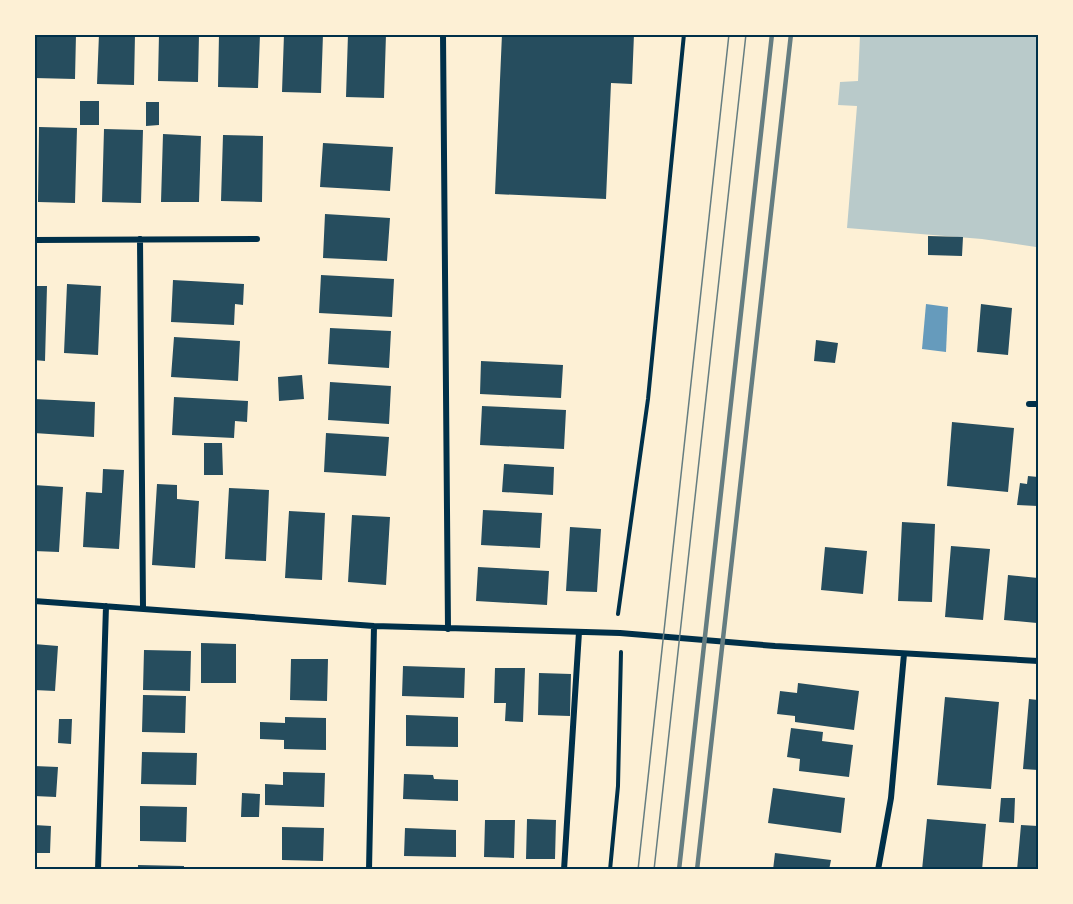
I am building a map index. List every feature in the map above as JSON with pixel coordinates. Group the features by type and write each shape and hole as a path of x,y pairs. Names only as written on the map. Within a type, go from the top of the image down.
{"street":[{"path":"443,34 448,629"},
{"path":"140,239 143,608"},
{"path":"34,240 257,239"},
{"path":"1029,404 1038,404"},
{"path":"34,601 374,626 620,633 774,646 1038,661"},
{"path":"98,870 106,606"},
{"path":"369,870 374,626"},
{"path":"564,870 579,632"},
{"path":"878,870 891,798 904,654"}],"path":[{"path":"619,610 648,399 684,34"},
{"path":"610,870 618,786 621,658"}],"shaded area":[{"path":"860,35 1038,35 1036,247 982,239 847,228 857,106 838,105 840,82 858,81"}],"water":[{"path":"926,304 948,307 946,352 922,349"}],"building":[{"path":"35,34 76,34 75,79 34,78"},
{"path":"99,34 135,34 134,85 97,84"},
{"path":"159,34 199,34 198,82 158,81"},
{"path":"219,34 260,34 258,88 218,87"},
{"path":"284,34 323,34 321,93 282,92"},
{"path":"348,34 386,34 384,98 346,97"},
{"path":"502,34 634,34 632,84 611,83 606,199 495,194"},
{"path":"80,101 99,101 99,125 80,125"},
{"path":"146,102 159,102 159,125 146,126"},
{"path":"39,127 77,128 75,203 38,202"},
{"path":"104,129 143,130 141,203 102,202"},
{"path":"163,134 201,136 199,202 161,202"},
{"path":"223,135 263,136 262,202 221,201"},
{"path":"323,143 393,147 390,191 320,187"},
{"path":"325,214 390,218 387,261 323,258"},
{"path":"928,236 963,237 962,256 928,255"},
{"path":"321,275 394,279 392,317 319,313"},
{"path":"173,280 244,284 243,305 235,304 234,325 171,322"},
{"path":"67,284 101,286 98,355 64,353"},
{"path":"34,286 47,286 45,361 34,360"},
{"path":"981,304 1012,308 1008,355 977,352"},
{"path":"330,328 391,331 389,368 328,364"},
{"path":"174,337 240,341 238,381 171,377"},
{"path":"816,340 838,343 835,363 814,361"},
{"path":"481,361 563,365 561,398 480,394"},
{"path":"302,375 304,399 279,401 278,377"},
{"path":"330,382 391,386 389,424 328,420"},
{"path":"174,397 248,401 247,422 235,421 234,438 172,435"},
{"path":"34,399 95,402 94,437 34,433"},
{"path":"482,406 566,410 564,449 480,445"},
{"path":"952,422 1014,428 1008,492 947,486"},
{"path":"326,433 389,437 386,476 324,472"},
{"path":"204,443 222,443 223,475 204,475"},
{"path":"504,464 554,467 553,495 502,492"},
{"path":"103,469 124,470 119,549 83,547 86,492 102,493"},
{"path":"1028,476 1038,477 1038,506 1017,505 1020,483 1027,484"},
{"path":"157,484 177,485 177,499 199,501 195,568 152,565"},
{"path":"34,485 63,487 59,552 34,551"},
{"path":"229,488 269,490 266,561 225,559"},
{"path":"483,510 542,513 540,548 481,545"},
{"path":"289,511 325,513 322,580 285,578"},
{"path":"352,515 390,517 386,585 348,582"},
{"path":"902,522 935,524 932,602 898,601"},
{"path":"570,527 601,529 597,592 566,591"},
{"path":"951,546 990,549 983,620 945,617"},
{"path":"825,547 867,551 863,594 821,590"},
{"path":"478,567 549,571 547,605 476,601"},
{"path":"1008,575 1038,578 1037,623 1004,620"},
{"path":"201,643 236,644 236,683 201,683"},
{"path":"34,644 58,646 55,691 34,690"},
{"path":"144,650 191,651 190,691 143,690"},
{"path":"291,659 328,659 327,701 290,700"},
{"path":"403,666 465,668 464,698 402,696"},
{"path":"495,668 525,668 523,722 505,721 506,703 494,703"},
{"path":"539,673 571,674 570,716 538,715"},
{"path":"798,683 859,691 854,730 795,722 795,716 777,714 780,691 797,693"},
{"path":"143,695 186,696 185,733 142,732"},
{"path":"945,697 999,702 991,789 937,785"},
{"path":"1029,699 1038,700 1038,770 1023,769"},
{"path":"406,715 458,717 458,747 406,746"},
{"path":"285,717 326,718 326,750 284,749 284,740 260,739 260,722 285,723"},
{"path":"59,719 72,719 71,744 58,743"},
{"path":"791,728 823,732 822,741 853,745 849,777 799,771 800,759 787,757"},
{"path":"142,752 197,753 196,785 141,784"},
{"path":"34,766 58,767 56,797 34,796"},
{"path":"283,772 325,773 324,807 265,805 265,784 283,785"},
{"path":"404,774 433,775 434,779 458,780 458,801 403,799"},
{"path":"773,788 845,798 841,833 768,823"},
{"path":"242,793 260,794 259,817 241,817"},
{"path":"1001,798 1015,798 1014,823 999,822"},
{"path":"140,806 187,807 186,842 140,841"},
{"path":"527,819 556,820 555,859 526,859"},
{"path":"927,819 986,824 982,870 922,870"},
{"path":"485,820 515,820 514,858 484,857"},
{"path":"34,825 51,826 50,853 34,853"},
{"path":"1021,825 1038,826 1038,870 1017,870"},
{"path":"282,827 324,828 323,861 282,860"},
{"path":"405,828 456,830 456,857 404,856"},
{"path":"775,853 831,860 829,870 773,870"},
{"path":"138,865 184,866 184,870 138,870"}],"tram line":[{"path":"638,870 729,34"},
{"path":"654,870 746,34"}],"railway":[{"path":"679,870 772,34"},
{"path":"697,870 791,34"}]}
